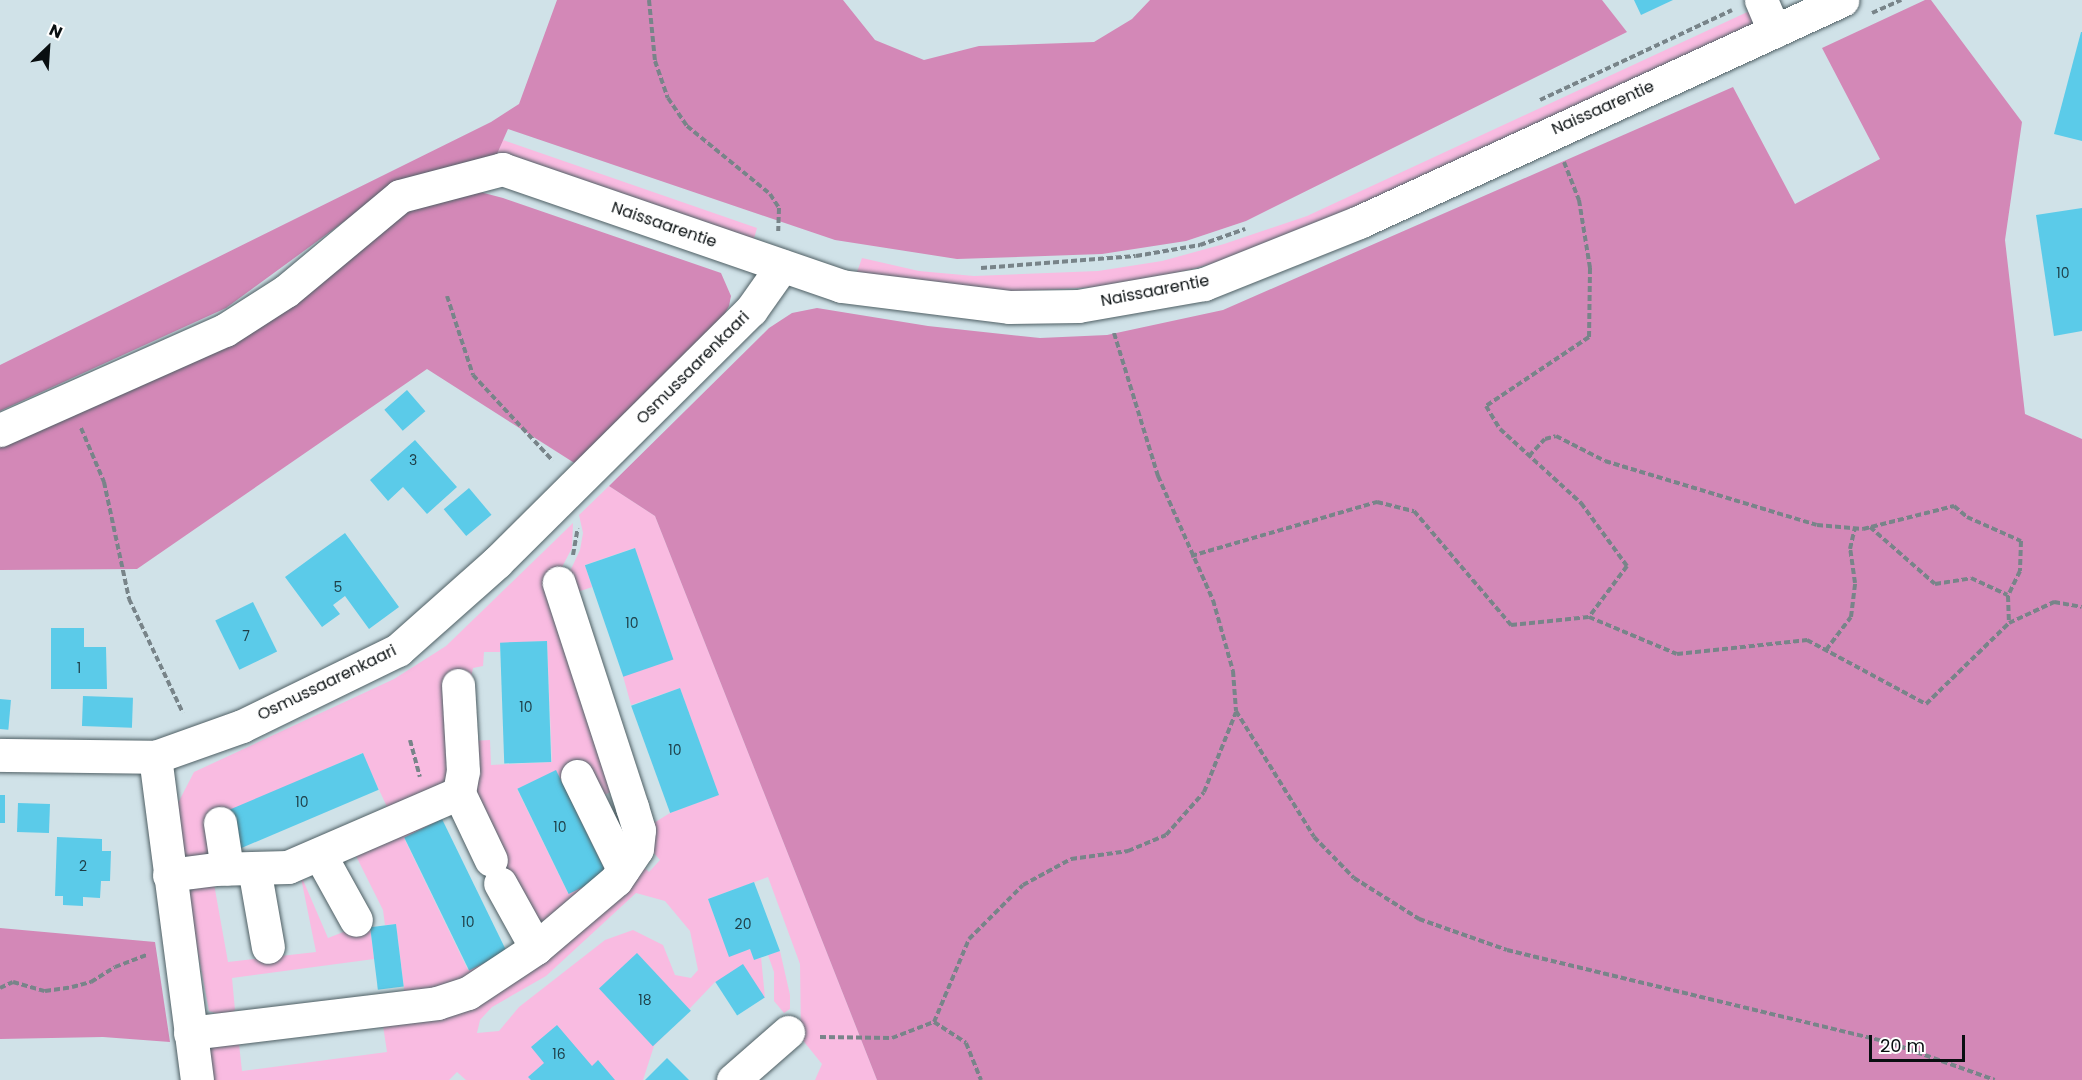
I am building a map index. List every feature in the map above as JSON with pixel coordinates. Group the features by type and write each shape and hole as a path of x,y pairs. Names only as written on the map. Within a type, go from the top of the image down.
{"street":[{"name":"Naissaarentie","path":"69,400 225,330 286,291 400,196 502,169 779,249 874,293 1009,307 1078,306 1204,284 1359,222 1842,0"},
{"path":"1753,2 1774,31"},
{"name":"Osmussaarenkaari","path":"0,755 155,757 197,745 406,643 497,562 751,310 779,249"},
{"path":"0,430 69,400"},
{"path":"190,1033 437,1003 468,993 536,948 616,880 637,849 639,830 559,583"},
{"path":"458,685 463,771 459,793 536,948"},
{"path":"155,757 178,951 197,1080"},
{"path":"577,776 623,870"},
{"path":"169,875 241,868 288,867 459,793"},
{"path":"220,823 241,868 268,947"},
{"path":"320,855 356,920"},
{"path":"733,1080 788,1032"}],"path":[{"path":"649,0 655,61 668,98 687,126 770,194 779,208 779,249"},
{"path":"1531,104 1753,2"},
{"path":"1560,152 1579,200 1590,268 1589,337 1486,406 1500,429 1581,503 1627,566 1589,617"},
{"path":"977,267 1048,266 1136,256 1200,245 1256,226"},
{"path":"766,228 779,249"},
{"path":"447,296 473,375 556,464"},
{"path":"788,1032 832,1039 892,1038 934,1022 969,939 1023,885 1071,859 1128,851 1166,835 1204,792 1236,711 1233,671 1214,600 1191,556 1158,476 1112,325"},
{"path":"69,400 104,482 129,599 197,745"},
{"path":"1529,456 1545,439 1556,436 1605,461 1777,510 1817,525 1869,527 1954,506 1967,517 2021,541 2020,571 2008,596 2009,623"},
{"path":"1191,556 1377,502 1414,511 1512,625 1589,617 1677,654 1807,640 1926,704 2009,623 2054,602 2082,607"},
{"path":"559,583 576,549 576,524"},
{"path":"1869,527 1935,584 1971,578 2008,596"},
{"path":"1826,650 1851,617 1856,583 1850,549 1855,528"},
{"path":"1236,711 1314,837 1354,878 1419,919 1507,950 1891,1043 1995,1080"},
{"path":"0,988 13,982 45,991 72,987 92,982 137,956 178,951"},
{"path":"934,1022 966,1043 981,1080"}],"shaded area":[{"path":"557,0 843,0 875,40 924,60 979,46 1094,42 1132,19 1150,0 1602,0 1627,32 1246,221 1186,241 1102,254 957,259 835,240 508,129 493,163 390,188 226,308 0,411 0,365 491,122 519,104"},
{"path":"1925,0 1931,0 2022,122 2005,240 2025,414 2082,439 2082,1080 877,1080 655,516 609,486 769,328 792,313 817,308 928,326 1040,338 1107,335 1223,310 1733,87 1795,204 1880,159 1822,48"},
{"path":"1756,8 1762,23 1309,230 1226,260 1162,277 1096,287 1027,291 972,292 857,272 862,258 919,271 974,276 1098,271 1162,261 1224,244 1307,216"},
{"path":"503,140 757,228 753,242 493,163"},
{"path":"457,186 503,198 721,273 731,296 729,306 722,319 576,464 427,369 137,569 0,570 0,436 124,383 404,199"},
{"path":"609,486 655,516 877,1080 815,1080 822,1064 801,1038 800,964 768,877 708,899 729,956 750,949 754,960 761,957 765,998 715,982 654,1046 643,1080 466,1080 457,1072 449,1080 213,1080 208,1045 238,1035 242,1071 387,1052 382,1019 433,1012 640,864 649,872 660,860 653,852 649,826 670,813 718,795 680,688 631,705 623,676 673,659 634,548 585,565 592,587 569,595 564,584 580,550 583,533 579,515","holes":["636,893 665,901 690,931 698,970 691,978 675,975 663,945 633,930 605,940 519,1007 499,1031 477,1033 480,1020 492,1007 546,976"]},
{"path":"573,523 572,548 561,569 619,788 596,799 580,769 561,780 556,771 517,789 568,893 607,875 542,934 530,923 473,802 469,741 490,740 491,765 552,762 547,641 500,643 500,652 484,652 483,666 473,668 450,786 388,809 362,753 209,821 212,856 181,857 177,805 194,772 394,679 446,646"},
{"path":"437,808 442,819 404,838 468,970 507,952 458,989 405,996 396,924 385,925 383,910 352,848"},
{"path":"300,873 328,938 356,927 370,927 374,959 232,978 235,1010 228,1017 209,1011 186,889 214,884 228,962 316,952"},
{"path":"0,928 155,942 170,1042 103,1037 0,1039"},
{"path":"780,951 790,995 790,1009 784,1013 774,1001 774,972 768,955"}],"building":[{"path":"1634,0 1673,0 1641,15"},
{"path":"2082,32 2082,141 2054,134"},
{"path":"2082,208 2082,331 2054,336 2036,215"},
{"path":"407,390 425,411 403,431 384,410"},
{"path":"415,440 457,487 427,514 403,487 388,501 370,480"},
{"path":"469,488 491,515 466,536 444,509"},
{"path":"345,533 399,607 369,629 345,596 333,605 340,614 322,627 285,577"},
{"path":"635,548 673,660 623,677 585,565"},
{"path":"253,602 277,651 239,670 215,620"},
{"path":"51,628 84,628 84,647 106,647 107,689 51,689"},
{"path":"547,641 551,762 504,764 500,643"},
{"path":"680,688 719,795 670,813 631,706"},
{"path":"83,696 133,698 132,728 82,726"},
{"path":"0,699 11,700 8,730 0,729"},
{"path":"363,753 379,790 240,849 224,812"},
{"path":"556,770 607,875 569,894 517,789"},
{"path":"0,795 5,795 5,823 0,823"},
{"path":"18,803 50,804 49,833 17,832"},
{"path":"442,819 507,952 469,970 404,837"},
{"path":"57,837 102,839 102,851 111,851 110,881 101,881 100,898 83,897 83,906 63,905 63,896 55,896"},
{"path":"754,882 780,951 754,960 750,949 729,957 708,899"},
{"path":"396,924 404,987 378,990 370,927"},
{"path":"637,953 691,1011 653,1046 599,988"},
{"path":"743,964 765,998 737,1016 715,982"},
{"path":"557,1025 592,1066 598,1060 615,1080 531,1080 528,1077 544,1063 531,1047"},
{"path":"667,1058 689,1080 645,1080"}]}
